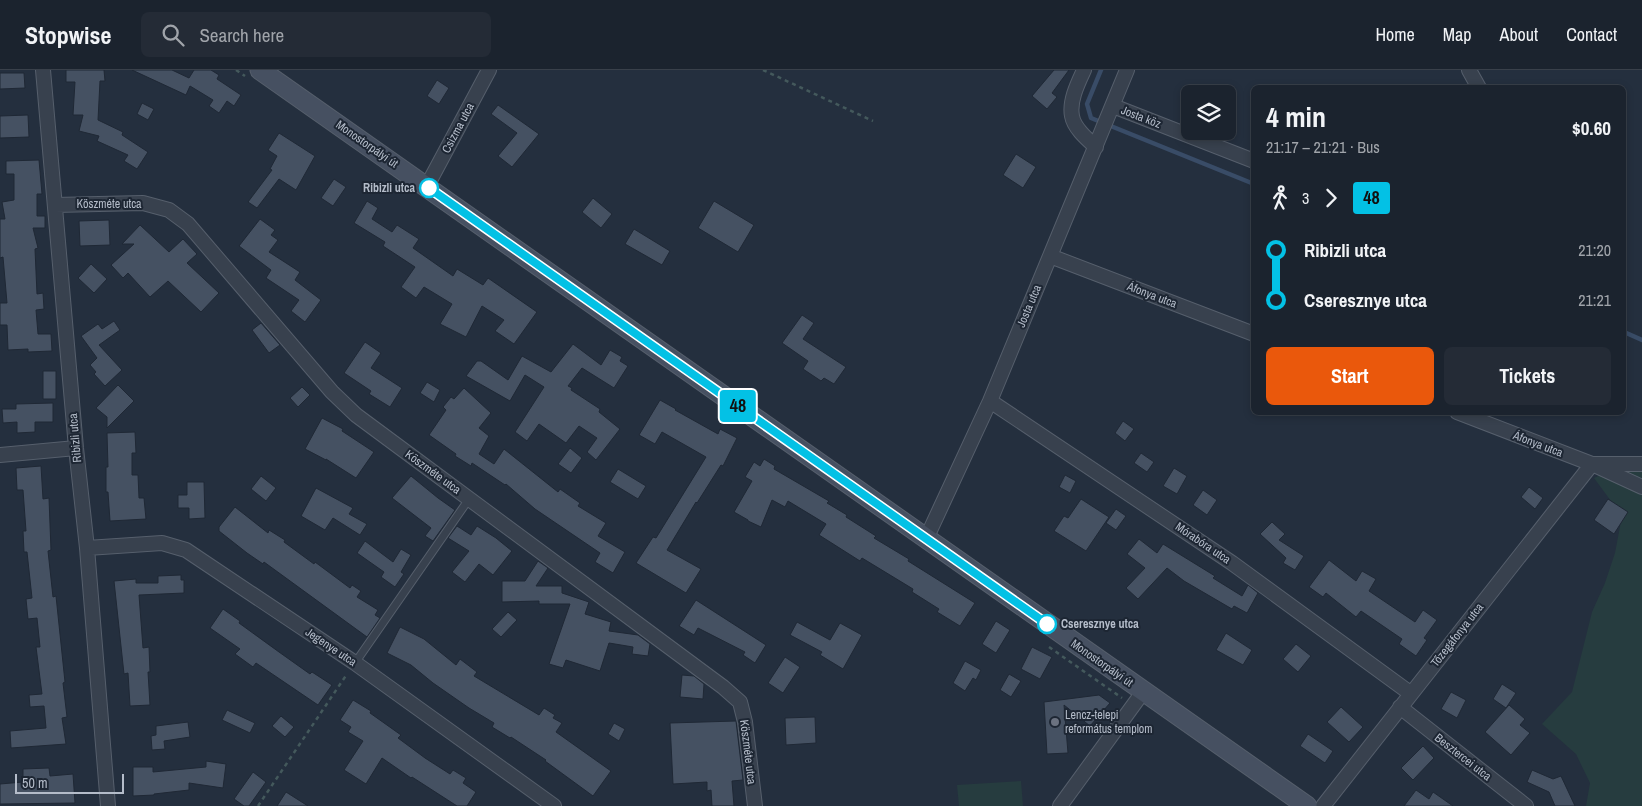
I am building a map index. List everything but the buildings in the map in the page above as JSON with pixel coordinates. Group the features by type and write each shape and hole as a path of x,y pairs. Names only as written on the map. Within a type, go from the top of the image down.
{"street":[{"name":"Ribizli utca","path":"43,70 76,448 87,548 108,806"},
{"name":"Monostorpályi út","path":"260,70 1307,806"},
{"name":"Csizma utca","path":"427,186 489,70"},
{"path":"1084,70 1072,98 1072,116 1079,130 1096,148"},
{"name":"Josta utca","path":"926,539 990,401 1127,70"},
{"path":"1469,70 1477,85"},
{"name":"Josta köz","path":"1110,111 1251,160"},
{"name":"Köszméte utca","path":"55,204 144,203 169,210 188,224 332,392 356,415 723,686 740,702 745,722 755,806"},
{"name":"Áfonya utca","path":"1050,256 1251,333"},
{"name":"Mórabóra utca","path":"990,401 1232,563 1410,693"},
{"name":"Áfonya utca","path":"1465,415 1592,464 1642,487"},
{"path":"0,455 76,448"},
{"name":"Áfonya utca","path":"1592,464 1642,464"},
{"name":"Tőzegáfonya utca","path":"1323,806 1592,464"},
{"name":"Jegenye utca","path":"87,548 162,543 186,550 355,663 554,806"},
{"path":"1060,806 1143,692"},
{"name":"Besztercei utca","path":"1400,707 1526,806"}],"lane":[{"path":"355,663 469,499"}],"path":[{"path":"763,70 873,121"},
{"path":"258,806 355,663"}],"green space":[{"path":"1616,468 1642,468 1642,806 1586,806 1590,783 1576,754 1542,724 1572,692 1592,612 1605,583 1615,553 1622,516 1594,478"},
{"path":"1021,781 1023,806 959,806 957,785"}],"waterway":[{"path":"1101,70 1087,104 1091,118 1251,183"},
{"path":"1626,333 1642,340"}],"bus line":[{"name":"48","path":"429,188 1047,624"}],"place":[{"name":"Ribizli utca","path":"429,188"},
{"name":"Cseresznye utca","path":"1047,624"},
{"name":"Lencz-telepi református templom","path":"1055,722"}]}
